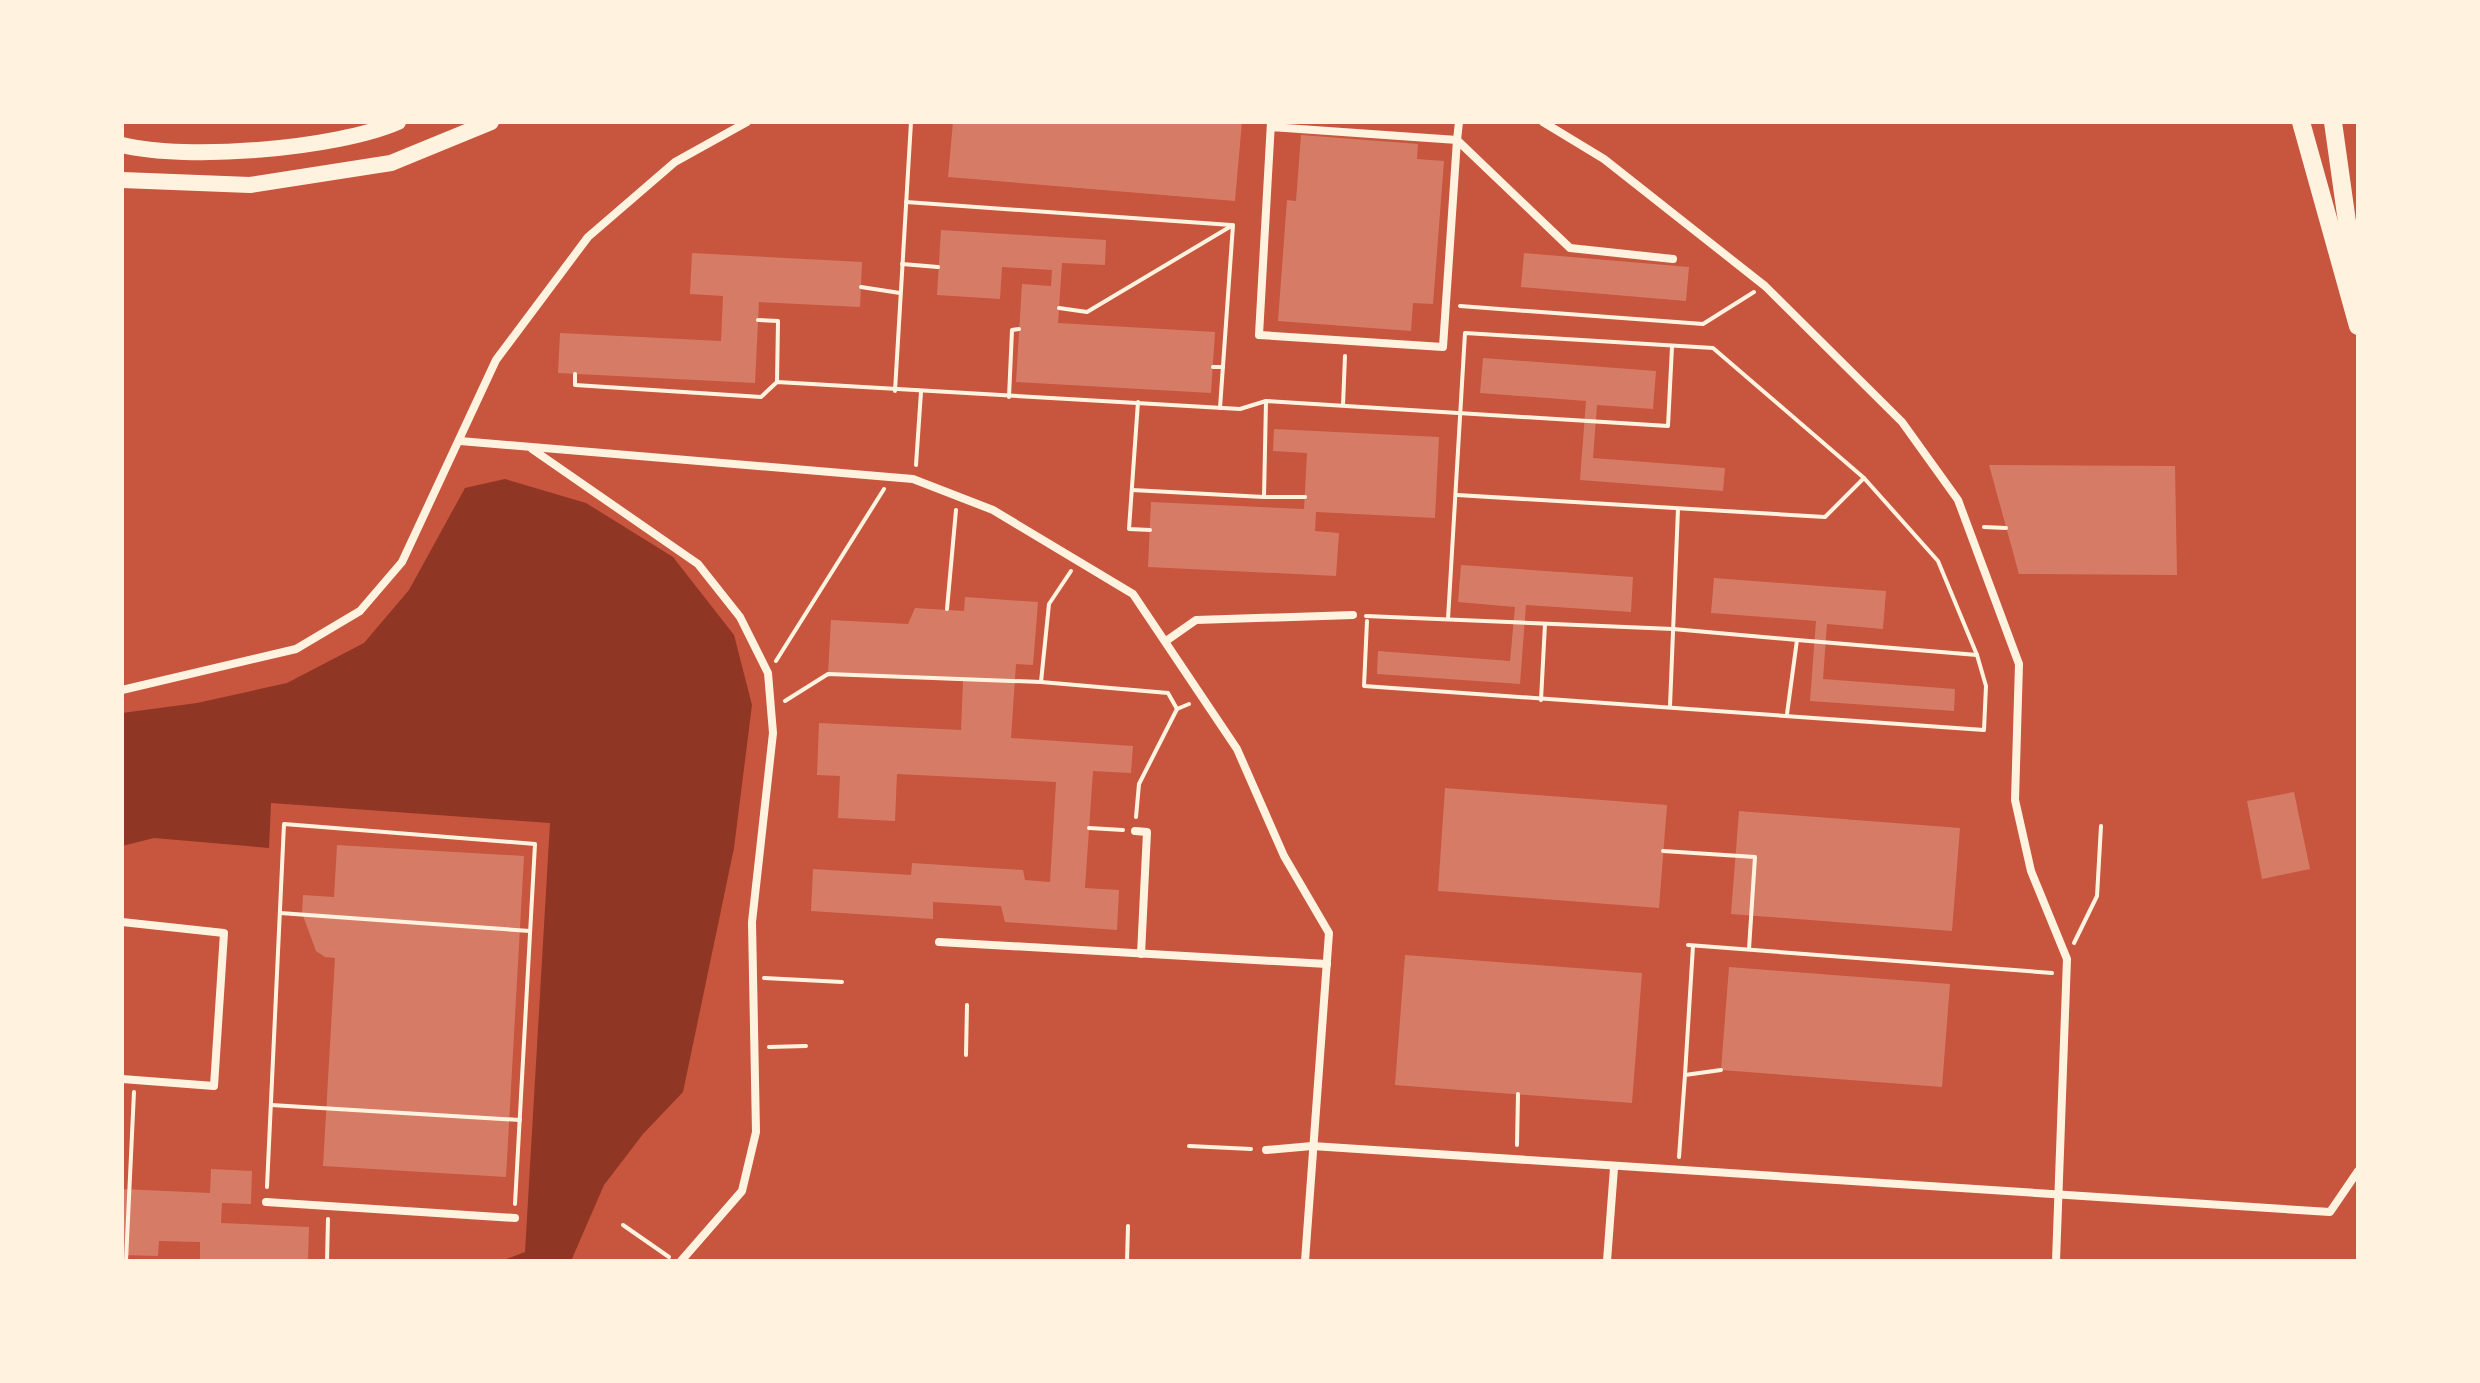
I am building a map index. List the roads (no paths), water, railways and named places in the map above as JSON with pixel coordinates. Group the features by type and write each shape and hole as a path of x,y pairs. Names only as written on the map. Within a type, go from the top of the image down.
{"highway":[{"path":"122,145 151,152 276,150 398,122"},
{"path":"122,180 250,185 391,163 491,122"},
{"path":"2301,122 2358,326"},
{"path":"2333,122 2358,296"}],"street":[{"path":"122,690 296,649 360,611 402,562 496,360 588,237 675,162 747,122"},
{"path":"1459,122 1457,140 1443,347 1259,335 1271,124 1457,140 1570,248 1673,259"},
{"path":"1543,122 1604,159 1765,286 1902,422 1958,500 2019,664 2015,800 2031,871 2067,959 2056,1261"},
{"path":"460,441 913,479 993,510 1133,594 1237,749 1284,856 1329,933 1305,1261"},
{"path":"532,448 698,564 740,617 768,673 773,733 752,922 756,1132 742,1191 681,1261"},
{"path":"1166,641 1196,620 1353,615"},
{"path":"1135,831 1147,832 1141,954"},
{"path":"122,922 224,933 214,1086 122,1079"},
{"path":"939,942 1327,964"},
{"path":"1266,1150 1312,1146 2060,1197 2330,1212 2358,1171"},
{"path":"1607,1261 1614,1168"},
{"path":"266,1202 515,1218"}]}
